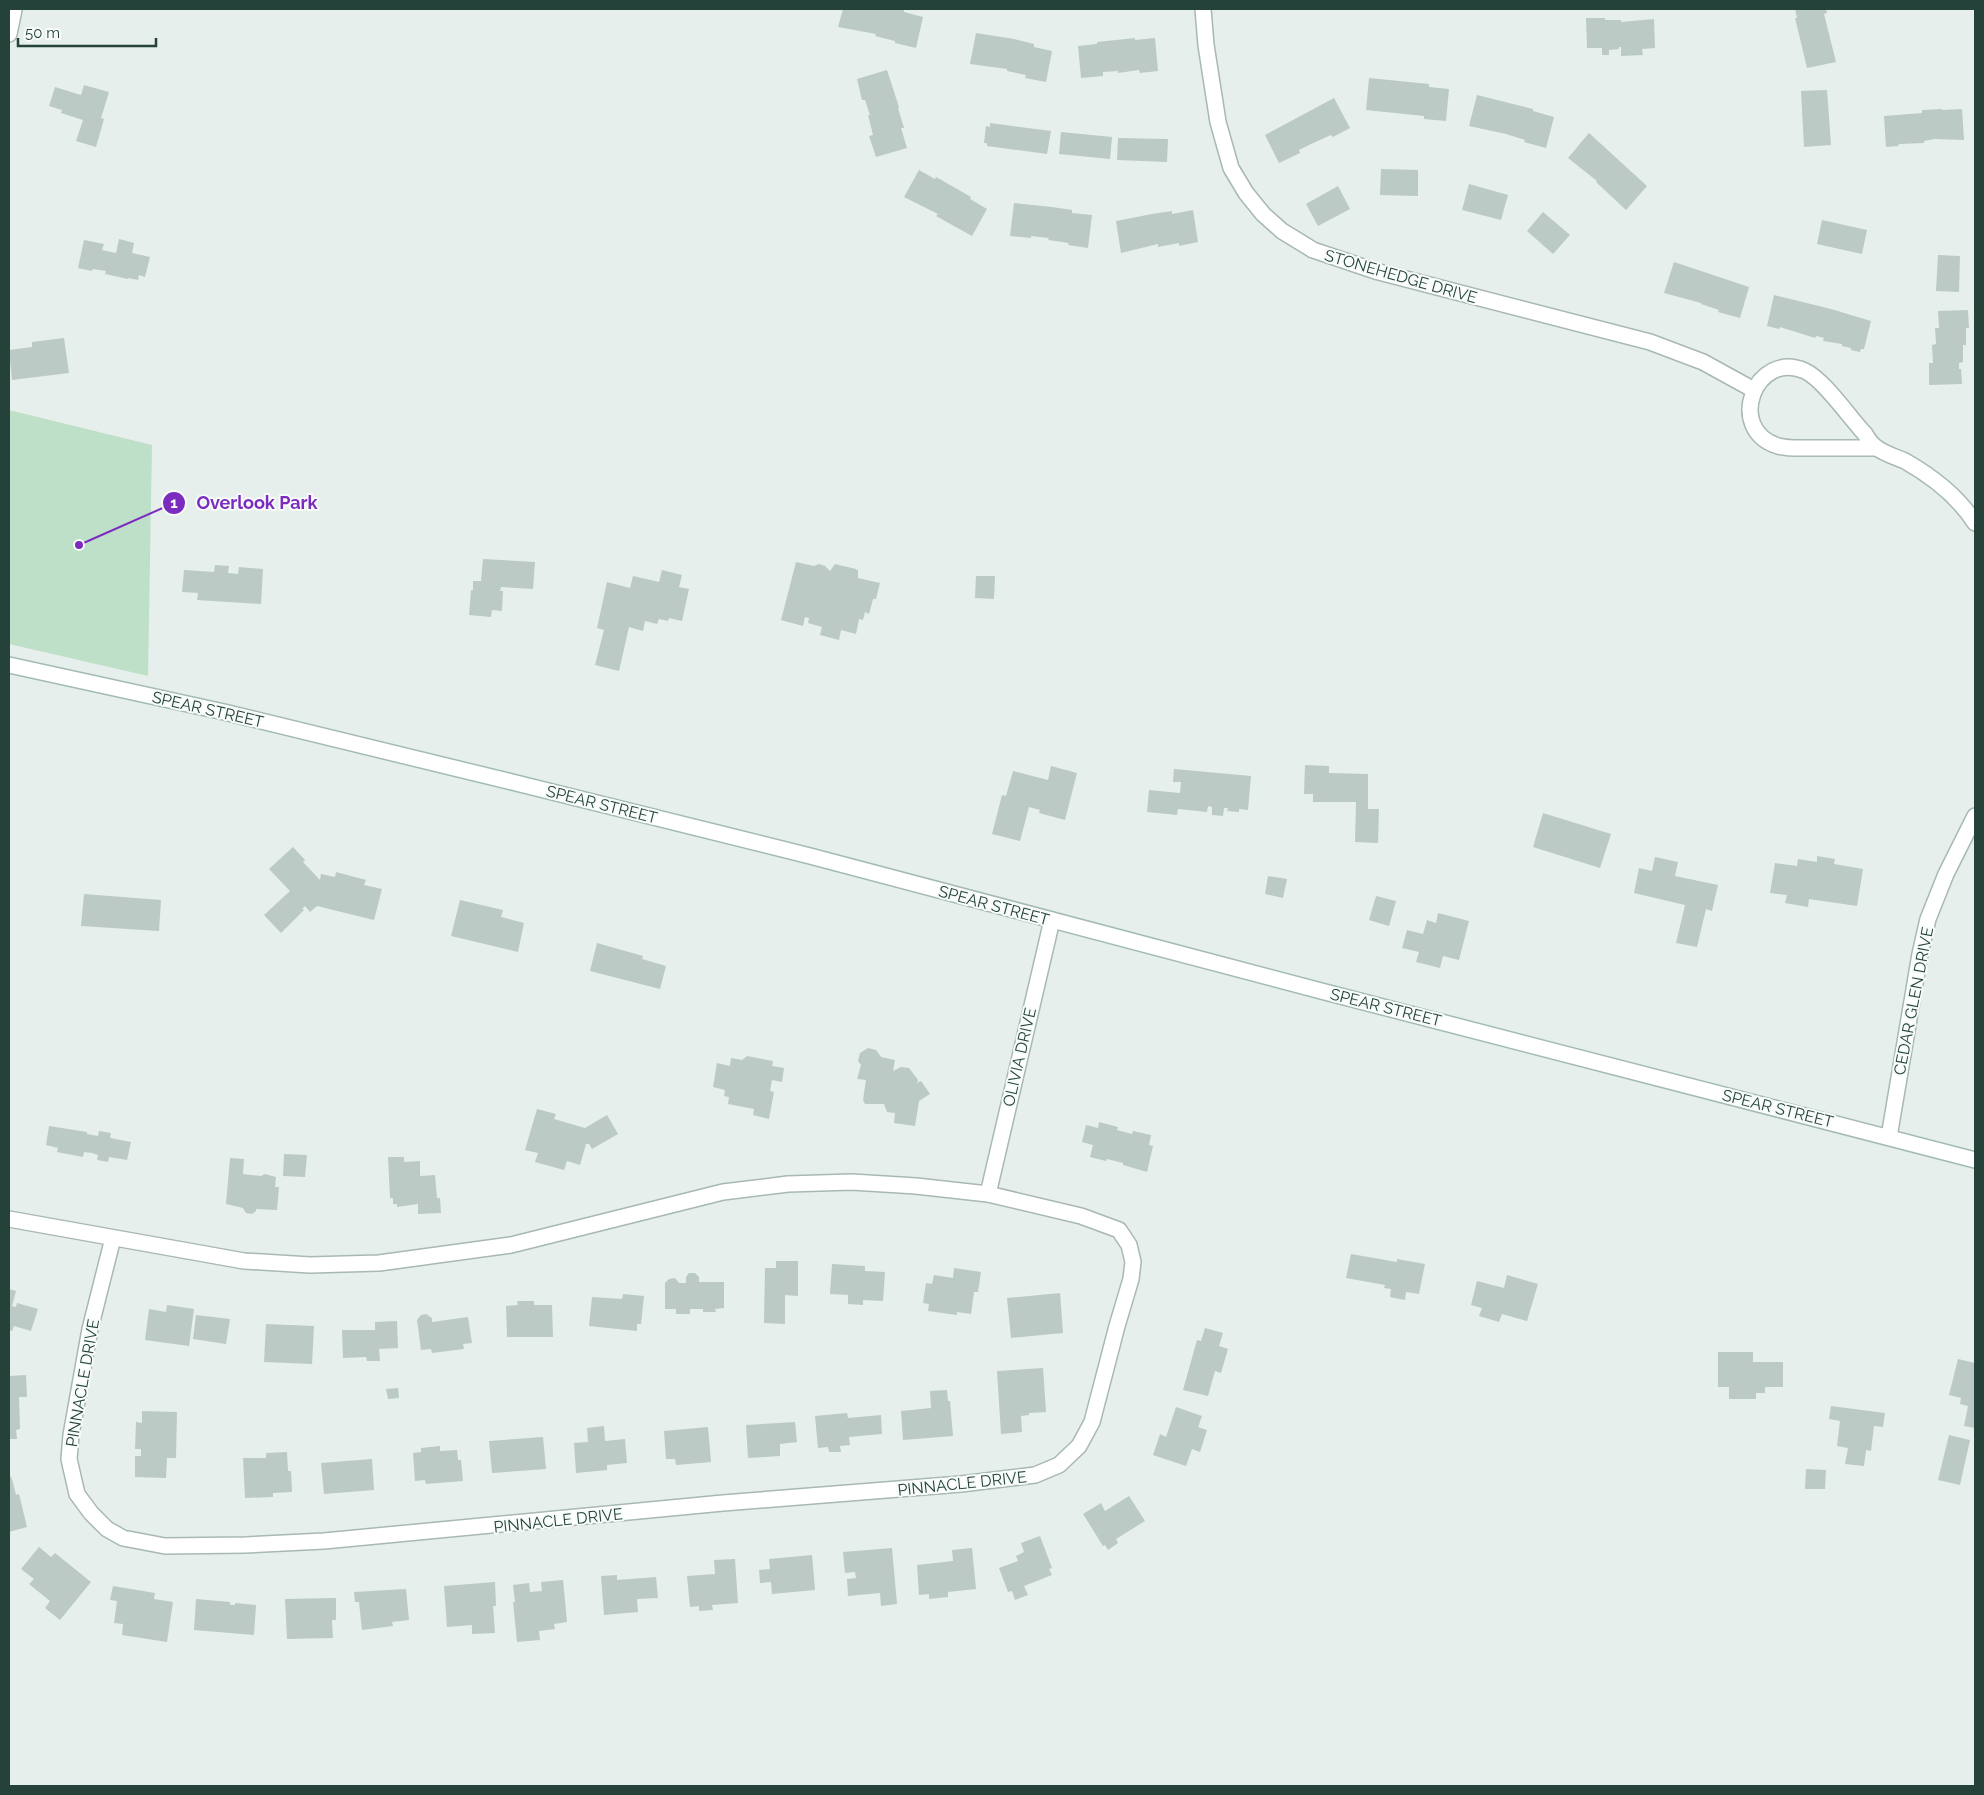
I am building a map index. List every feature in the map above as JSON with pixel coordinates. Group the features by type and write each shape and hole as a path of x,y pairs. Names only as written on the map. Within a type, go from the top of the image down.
{"street":[{"path":"9,34 14,9"},
{"name":"STONEHEDGE DRIVE","path":"1203,9 1206,45 1218,122 1231,168 1246,193 1263,214 1293,239 1321,254 1375,271 1650,342 1702,362 1754,390"},
{"path":"1877,448 1786,448 1770,442 1757,431 1750,415 1751,398 1754,390 1764,377 1779,369 1803,370 1817,380 1877,448 1905,461 1936,481 1950,492 1975,523"},
{"name":"SPEAR STREET","path":"9,665 218,711 810,856 1975,1160"},
{"name":"CEDAR GLEN DRIVE","path":"1888,1137 1920,954 1928,919 1946,874 1975,816"},
{"name":"OLIVIA DRIVE","path":"988,1194 1052,920"},
{"name":"PINNACLE DRIVE","path":"9,1219 244,1261 310,1265 379,1263 511,1245 723,1192 784,1184 852,1182 916,1186 988,1194 1088,1219 1119,1230 1129,1245 1133,1262 1131,1279 1092,1422 1079,1446 1059,1465 1035,1475 961,1484 723,1503 342,1539 245,1545 165,1546 123,1538 102,1524 77,1494 69,1459 71,1435 90,1329 113,1238"}],"green space":[{"path":"9,410 152,445 148,676 9,644"}],"building":[{"path":"843,9 899,9 923,17 916,48 875,36 876,34 838,27"},
{"path":"1795,9 1826,9 1827,13 1824,14 1836,62 1807,68 1795,18 1797,18"},
{"path":"1586,18 1605,18 1605,20 1621,20 1621,22 1654,19 1655,48 1642,49 1643,55 1621,56 1621,47 1619,47 1619,49 1609,50 1609,55 1602,55 1602,48 1587,48"},
{"path":"976,33 1014,39 1034,44 1034,47 1052,51 1046,82 1025,78 1026,75 1007,71 1007,69 970,64"},
{"path":"1135,38 1135,40 1155,38 1158,71 1140,73 1139,70 1118,73 1118,71 1103,72 1103,76 1081,78 1078,46"},
{"path":"887,70 899,107 904,128 901,128 907,148 876,157 869,136 873,135 868,115 870,115 865,100 862,100 857,79"},
{"path":"1369,78 1429,84 1429,87 1449,89 1446,121 1424,119 1424,116 1366,110"},
{"path":"84,85 109,92 101,118 104,119 96,147 76,141 83,120 61,113 62,110 49,106 55,87 81,95"},
{"path":"1827,90 1831,145 1804,147 1801,91"},
{"path":"1477,95 1533,109 1533,111 1554,117 1546,148 1524,142 1525,140 1506,134 1469,126"},
{"path":"1334,98 1350,128 1333,137 1331,135 1311,144 1299,150 1300,153 1279,163 1265,135"},
{"path":"1962,109 1964,140 1935,139 1924,141 1924,143 1899,144 1898,146 1886,147 1884,116 1922,113 1922,110"},
{"path":"990,123 1051,131 1047,154 987,146 987,143 984,143 986,126 990,127"},
{"path":"1061,132 1112,137 1110,159 1059,154"},
{"path":"1589,133 1647,186 1626,210 1597,181 1568,158"},
{"path":"1118,138 1168,139 1167,162 1117,160"},
{"path":"1381,169 1418,170 1418,196 1380,195"},
{"path":"919,170 935,179 936,177 971,197 970,199 987,209 972,236 936,216 938,214 904,197"},
{"path":"1469,184 1508,195 1501,220 1462,210"},
{"path":"1338,186 1350,209 1318,226 1306,204"},
{"path":"1014,203 1072,210 1072,213 1092,215 1088,248 1048,240 1049,238 1010,236"},
{"path":"1193,210 1198,242 1179,246 1179,243 1158,247 1158,244 1121,253 1116,221 1172,211 1172,214"},
{"path":"1543,212 1570,235 1553,254 1527,231"},
{"path":"1822,220 1867,230 1862,254 1817,244"},
{"path":"119,239 134,243 132,253 150,257 145,277 139,275 138,280 128,279 105,274 106,271 78,268 84,240 104,244 102,250 116,253"},
{"path":"1938,255 1960,256 1959,292 1936,291"},
{"path":"1674,262 1749,287 1740,318 1718,312 1719,310 1701,303 1664,293"},
{"path":"1774,295 1871,321 1864,349 1861,349 1860,352 1851,350 1851,348 1842,346 1842,344 1823,341 1824,338 1816,336 1815,338 1780,327 1779,329 1767,326"},
{"path":"1968,310 1969,328 1966,328 1966,345 1963,345 1963,362 1959,363 1962,384 1929,385 1929,363 1933,363 1932,345 1936,344 1935,328 1939,328 1938,311"},
{"path":"64,338 69,373 12,380 9,350 32,347 32,342"},
{"path":"483,559 535,562 533,589 501,587 500,591 503,591 502,611 492,610 491,617 469,615 473,581 481,581"},
{"path":"796,562 814,566 819,564 825,566 830,571 835,564 856,569 858,571 858,578 880,583 876,599 873,599 869,614 865,612 863,620 859,619 856,634 841,630 839,640 820,635 822,627 808,623 809,618 805,617 803,626 781,620"},
{"path":"215,565 229,566 228,573 238,574 239,567 263,569 261,604 197,600 198,593 182,592 184,570 214,572"},
{"path":"662,570 682,575 679,587 689,589 682,621 669,618 668,621 659,619 657,624 645,621 643,631 629,627 619,671 595,665 604,630 597,628 607,582 630,588 633,576 659,582"},
{"path":"976,576 995,576 994,599 975,598"},
{"path":"1305,765 1329,766 1329,773 1368,774 1368,809 1379,809 1378,843 1355,842 1356,802 1313,802 1313,794 1304,794"},
{"path":"1051,766 1077,773 1065,820 1039,813 1040,810 1029,807 1020,841 992,834 1002,795 1006,796 1013,771 1048,780"},
{"path":"1174,769 1251,776 1248,810 1239,809 1239,812 1227,811 1228,808 1224,808 1223,816 1212,815 1212,807 1208,806 1207,812 1178,809 1177,815 1147,812 1149,790 1180,793 1181,782 1173,782"},
{"path":"1543,813 1611,834 1600,868 1533,847"},
{"path":"293,847 305,860 303,862 320,880 321,874 335,877 336,872 366,880 364,885 382,889 374,920 317,906 310,912 305,906 302,909 304,910 281,933 264,915 290,891 269,869"},
{"path":"1817,856 1835,859 1834,864 1863,869 1857,906 1809,899 1808,907 1785,903 1787,895 1770,893 1775,863 1797,866 1798,859 1817,862"},
{"path":"1655,857 1678,862 1675,876 1718,885 1712,911 1706,909 1697,947 1676,943 1685,905 1634,893 1639,868 1652,871"},
{"path":"1268,876 1287,879 1283,898 1265,894"},
{"path":"84,894 161,900 159,931 81,926"},
{"path":"1376,896 1396,901 1389,926 1369,920"},
{"path":"460,900 503,910 501,917 524,923 518,952 451,936"},
{"path":"1438,913 1469,921 1459,960 1443,956 1440,968 1416,962 1419,952 1402,948 1407,930 1423,934 1427,920 1436,923"},
{"path":"597,943 643,956 642,959 666,966 660,989 590,971"},
{"path":"868,1048 876,1050 881,1057 895,1060 893,1071 901,1067 909,1068 918,1080 917,1083 921,1081 930,1094 919,1101 915,1126 894,1123 895,1113 887,1112 884,1104 865,1104 863,1100 866,1080 857,1079 861,1065 858,1061 860,1053"},
{"path":"747,1056 773,1061 772,1066 784,1068 782,1082 772,1080 770,1091 774,1092 769,1119 753,1115 754,1109 728,1104 729,1097 724,1096 725,1090 713,1087 717,1063 730,1066 731,1058 742,1060"},
{"path":"537,1109 556,1114 554,1119 585,1128 607,1115 618,1134 592,1149 589,1144 586,1144 580,1165 567,1161 564,1170 535,1162 538,1153 525,1150"},
{"path":"1099,1122 1118,1127 1117,1130 1132,1134 1133,1131 1151,1135 1149,1145 1153,1146 1147,1172 1123,1165 1123,1163 1090,1157 1093,1145 1082,1142 1086,1125 1098,1128"},
{"path":"49,1126 87,1132 87,1134 98,1136 99,1131 111,1133 110,1138 131,1142 127,1160 109,1157 108,1162 97,1160 98,1155 92,1153 84,1152 83,1157 57,1152 58,1148 46,1145"},
{"path":"284,1154 307,1155 305,1177 283,1176"},
{"path":"388,1157 404,1157 404,1162 420,1161 420,1176 435,1175 437,1198 440,1198 441,1213 418,1214 418,1204 397,1207 397,1204 393,1204 393,1198 390,1198"},
{"path":"230,1158 244,1159 243,1174 261,1176 265,1174 276,1177 275,1187 279,1187 277,1210 256,1209 252,1214 246,1213 243,1208 226,1204"},
{"path":"1351,1254 1397,1262 1397,1259 1425,1264 1419,1294 1406,1292 1405,1300 1390,1297 1391,1289 1384,1288 1385,1285 1346,1278"},
{"path":"776,1261 798,1261 798,1296 785,1295 785,1324 764,1323 765,1268 776,1268"},
{"path":"832,1264 865,1266 865,1271 885,1272 883,1301 863,1300 863,1305 848,1304 848,1295 830,1294"},
{"path":"954,1268 981,1272 978,1292 974,1292 971,1314 957,1312 957,1315 928,1311 929,1304 923,1303 926,1283 932,1284 934,1275 953,1278"},
{"path":"689,1273 695,1273 699,1277 699,1282 724,1282 724,1308 715,1309 716,1312 690,1309 690,1314 676,1314 676,1309 665,1309 665,1283 669,1279 675,1278 679,1283 686,1283 686,1277"},
{"path":"1507,1275 1538,1284 1527,1321 1502,1314 1499,1322 1479,1316 1482,1308 1471,1305 1477,1281 1504,1288"},
{"path":"9,1289 16,1291 12,1306 16,1307 17,1303 38,1309 31,1331 14,1326 12,1331 9,1330"},
{"path":"1060,1293 1063,1333 1011,1338 1007,1298"},
{"path":"623,1294 644,1296 641,1324 637,1324 637,1331 589,1326 592,1297 622,1299"},
{"path":"517,1301 534,1301 534,1305 552,1305 553,1337 507,1337 506,1306 518,1305"},
{"path":"167,1305 194,1309 189,1346 145,1340 149,1309 166,1312"},
{"path":"426,1314 432,1318 432,1322 468,1317 472,1343 463,1344 464,1349 432,1353 431,1349 421,1350 417,1320 421,1315"},
{"path":"196,1315 230,1319 226,1344 193,1339"},
{"path":"397,1321 398,1348 379,1349 380,1361 367,1361 366,1357 343,1358 342,1330 375,1330 375,1322"},
{"path":"266,1324 314,1326 312,1364 264,1362"},
{"path":"1205,1328 1223,1333 1219,1346 1228,1349 1221,1373 1215,1371 1208,1396 1183,1390 1197,1340 1201,1341"},
{"path":"1718,1352 1753,1352 1753,1362 1783,1362 1783,1387 1765,1387 1765,1393 1756,1393 1756,1399 1729,1399 1729,1387 1718,1387"},
{"path":"1958,1359 1975,1363 1975,1428 1964,1426 1968,1406 1960,1404 1961,1398 1949,1395"},
{"path":"1043,1368 1046,1412 1029,1413 1029,1415 1021,1416 1022,1432 1001,1434 997,1371"},
{"path":"26,1375 27,1397 19,1397 20,1429 16,1430 17,1439 9,1439 9,1376"},
{"path":"398,1388 399,1398 388,1399 386,1389"},
{"path":"947,1390 948,1401 950,1401 953,1436 903,1440 901,1411 931,1408 930,1391"},
{"path":"1831,1406 1885,1413 1883,1427 1874,1426 1871,1451 1866,1450 1864,1466 1845,1464 1848,1448 1837,1446 1840,1421 1829,1419"},
{"path":"1176,1407 1202,1416 1198,1427 1207,1430 1200,1452 1192,1449 1186,1466 1153,1455 1160,1434 1166,1437"},
{"path":"142,1411 177,1412 176,1458 167,1458 166,1478 135,1477 135,1456 141,1456 141,1449 135,1449 136,1422 142,1423"},
{"path":"847,1413 848,1418 881,1415 882,1434 849,1437 850,1445 840,1446 841,1452 829,1452 828,1447 818,1448 815,1416"},
{"path":"795,1422 797,1442 780,1444 780,1456 748,1458 746,1425"},
{"path":"604,1426 605,1441 625,1439 627,1463 607,1465 607,1470 576,1473 574,1443 588,1442 587,1428"},
{"path":"708,1427 711,1462 676,1465 675,1459 666,1459 664,1431"},
{"path":"1949,1435 1970,1440 1960,1485 1938,1480"},
{"path":"543,1437 546,1469 492,1473 489,1441"},
{"path":"440,1446 440,1451 457,1450 458,1460 461,1460 463,1481 426,1484 425,1480 415,1481 413,1453 421,1452 421,1448"},
{"path":"287,1452 288,1471 291,1471 292,1492 273,1493 273,1497 245,1498 243,1458 266,1458 266,1453"},
{"path":"372,1459 374,1490 324,1494 321,1463"},
{"path":"1806,1469 1826,1470 1825,1489 1805,1489"},
{"path":"9,1474 16,1495 19,1494 27,1527 9,1532"},
{"path":"1129,1496 1145,1521 1116,1539 1118,1543 1108,1550 1105,1545 1103,1546 1083,1514 1101,1503 1105,1511"},
{"path":"1040,1536 1052,1568 1049,1569 1052,1575 1024,1586 1028,1595 1015,1600 1012,1591 1008,1592 999,1568 1018,1561 1016,1556 1024,1552 1021,1543"},
{"path":"39,1547 51,1557 55,1553 91,1582 60,1620 45,1608 50,1601 29,1584 34,1579 21,1569"},
{"path":"892,1548 897,1604 881,1606 880,1593 848,1596 847,1579 856,1578 855,1572 845,1573 843,1552"},
{"path":"972,1548 976,1589 948,1592 948,1597 929,1599 929,1594 919,1595 917,1565 953,1561 952,1550"},
{"path":"812,1555 815,1590 772,1594 771,1582 760,1583 759,1570 770,1569 769,1559"},
{"path":"735,1559 738,1603 712,1605 713,1610 699,1611 699,1606 690,1607 687,1576 715,1574 714,1560"},
{"path":"617,1575 617,1580 656,1577 658,1598 637,1599 638,1612 604,1615 601,1576"},
{"path":"563,1580 567,1622 554,1624 555,1629 539,1631 540,1640 517,1642 513,1585 529,1583 530,1592 542,1591 541,1582"},
{"path":"495,1582 496,1606 493,1606 495,1633 472,1634 472,1625 447,1627 444,1586"},
{"path":"113,1586 155,1593 154,1599 173,1602 167,1642 122,1635 123,1624 114,1623 117,1601 110,1600"},
{"path":"406,1589 409,1620 392,1622 393,1626 362,1630 359,1602 355,1602 354,1592"},
{"path":"336,1598 336,1620 332,1620 333,1638 287,1639 285,1599"},
{"path":"196,1599 230,1602 230,1605 235,1605 235,1603 256,1605 254,1635 194,1630"}],"place":[{"name":"Overlook Park","path":"79,545"}]}
